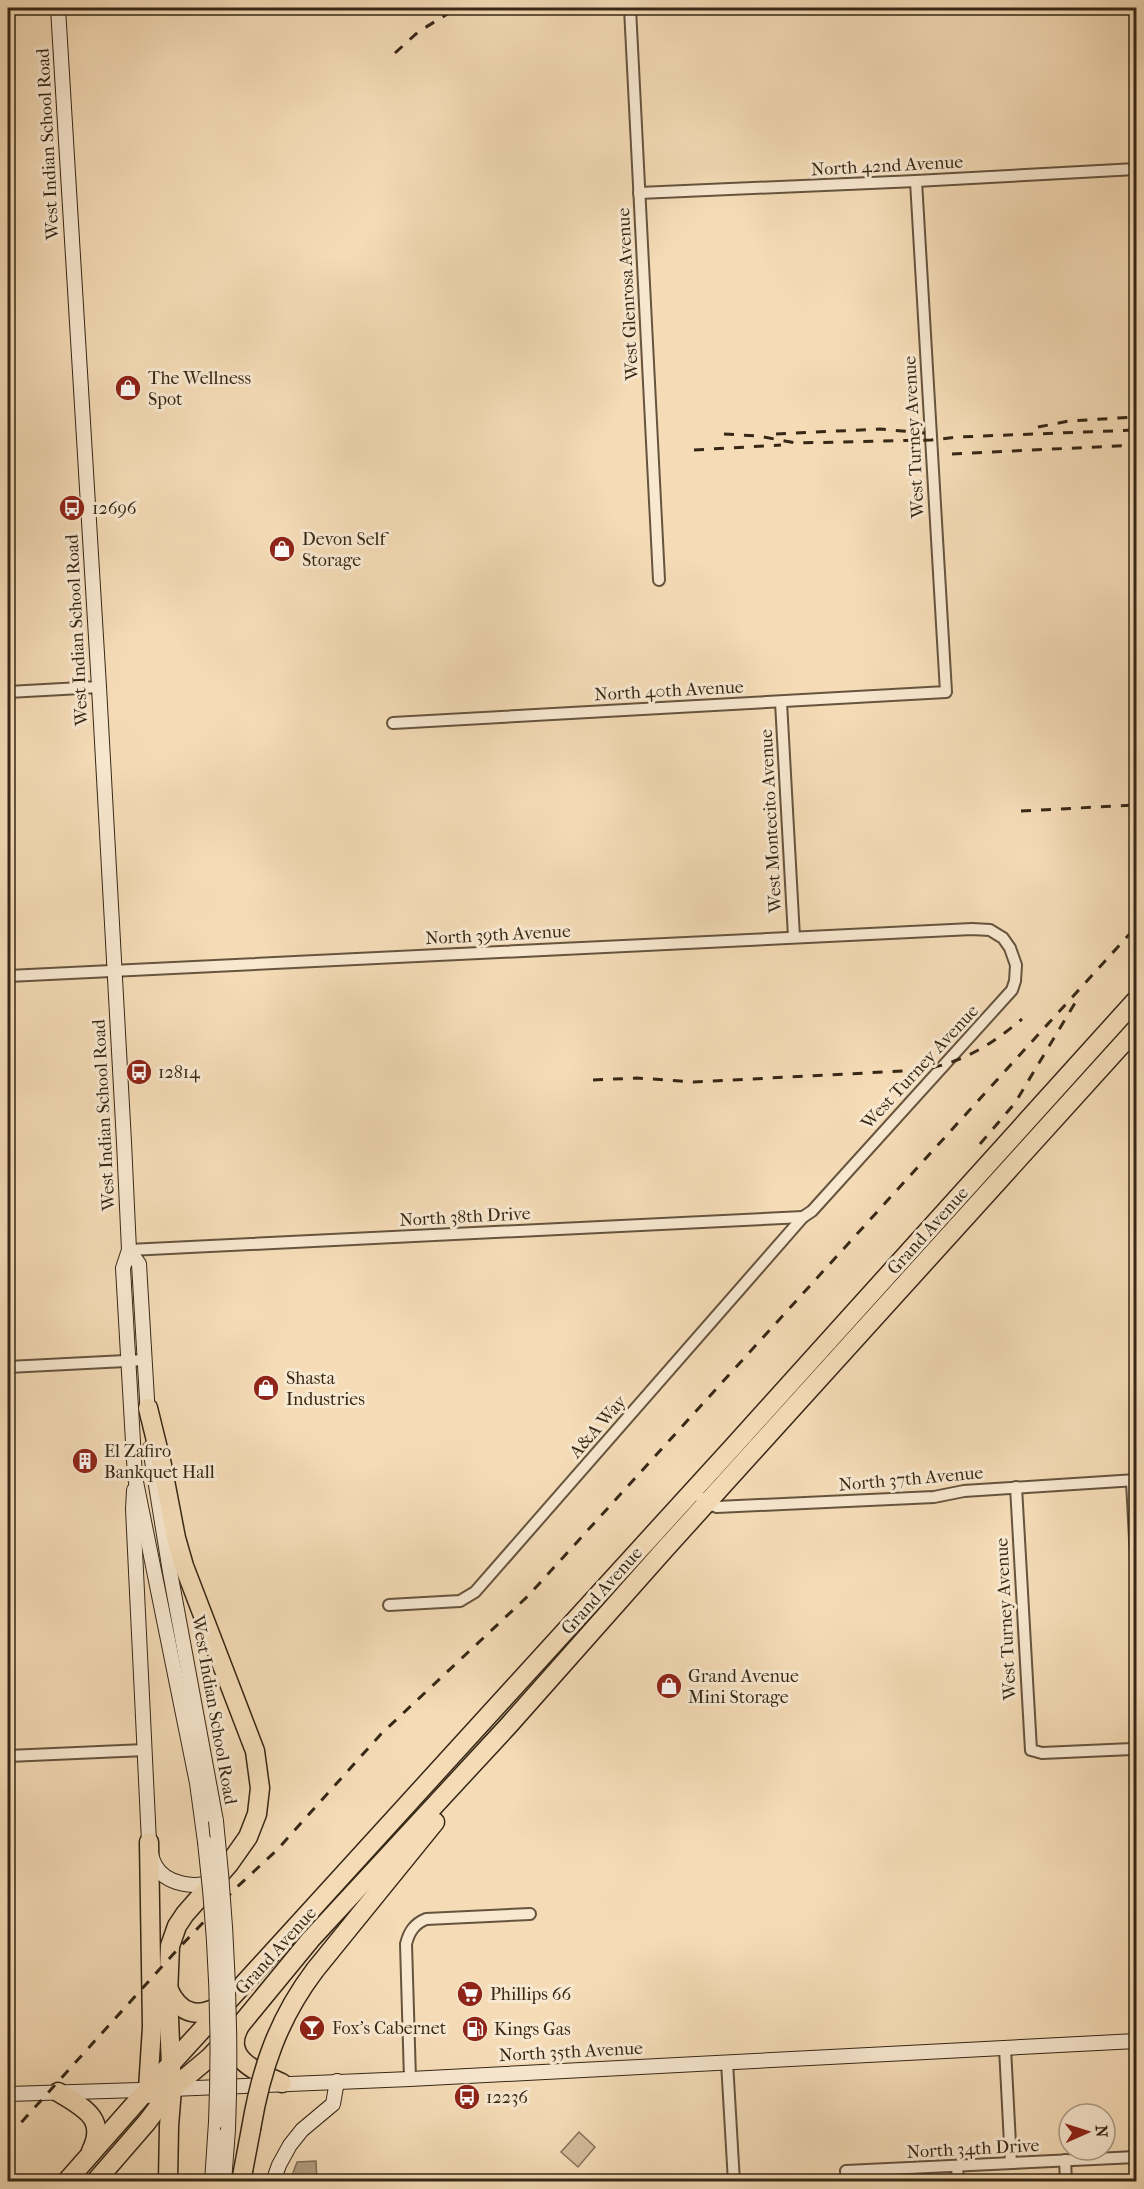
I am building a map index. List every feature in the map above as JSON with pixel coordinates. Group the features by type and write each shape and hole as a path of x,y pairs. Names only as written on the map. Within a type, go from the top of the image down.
{"highway":[{"name":"Grand Avenue","path":"66,2181 1137,1000"},
{"name":"Grand Avenue","path":"95,2181 172,2089 210,2056 242,2023 311,1939 509,1725 665,1549 1137,1029"},
{"path":"957,1198 971,1212"},
{"path":"148,1408 184,1566 255,1751 260,1774 259,1800 253,1826 242,1848 185,1914 177,1926 170,1946 168,1987 172,2089 168,2181"},
{"path":"502,1701 509,1725"},
{"path":"241,2181 257,2092 268,2055 291,2005 315,1970 437,1818 466,1772"},
{"path":"149,1842 152,2027 148,2090 169,2126"},
{"path":"320,1902 334,1916"},
{"path":"168,1987 175,2002 190,2012 211,2011 236,1995"},
{"path":"242,2023 237,2030 235,2043 240,2058 251,2069 282,2083"},
{"path":"58,2092 85,2108 95,2124 96,2139 83,2163"},
{"path":"123,2149 132,2143 148,2138 160,2141 168,2154"}],"main road":[{"name":"West Indian School Road","path":"58,8 115,971 129,1250 123,1268 135,1477 197,1783 205,1842 217,1990 216,2121 212,2181"},
{"name":"West Indian School Road","path":"129,1250 139,1264 155,1485 216,1821 224,1891 229,1985 230,2083 224,2181"},
{"path":"135,1477 133,1509 149,1842 157,1868 172,1880 187,1884 203,1884 218,1877"},
{"name":"North 35th Avenue","path":"8,2094 410,2079 1137,2041"},
{"path":"273,2181 290,2145 302,2130 333,2104 337,2081"}],"street":[{"name":"West Glenrosa Avenue","path":"630,8 659,580"},
{"name":"North 42nd Avenue","path":"639,193 1137,169"},
{"name":"West Turney Avenue","path":"916,181 946,692"},
{"path":"8,692 99,687"},
{"name":"North 40th Avenue","path":"393,723 946,692"},
{"name":"West Montecito Avenue","path":"781,702 794,938"},
{"name":"North 39th Avenue","path":"8,976 972,929 990,930"},
{"name":"West Turney Avenue","path":"803,1217 812,1211 1012,990 1016,965 1010,948 1003,938 990,930"},
{"name":"North 38th Drive","path":"129,1250 803,1217"},
{"name":"A&A Way","path":"389,1605 460,1601 475,1592 803,1217"},
{"path":"8,1367 145,1360"},
{"path":"1134,1481 1137,1558"},
{"name":"North 37th Avenue","path":"708,1504 717,1507 934,1497 964,1491 1134,1481"},
{"name":"West Turney Avenue","path":"1016,1487 1031,1750 1042,1753 1132,1749 1137,1746"},
{"path":"693,1491 708,1504"},
{"path":"8,1756 145,1750"},
{"path":"410,2079 405,1944 408,1934 426,1919 530,1914"},
{"path":"1005,2048 1011,2163"},
{"path":"727,2062 734,2181"},
{"name":"North 34th Drive","path":"1117,2158 1137,2157"},
{"name":"North 34th Drive","path":"846,2176 957,2166 1057,2160"},
{"path":"1065,2162 1066,2181"},
{"path":"957,2166 958,2181"}],"shaded area":[{"path":"579,2132 595,2147 578,2167 561,2152"},
{"path":"316,2161 317,2181 290,2181 297,2162"}],"railway":[{"path":"395,53 418,32 457,8"},
{"path":"1038,427 1069,421 1136,417"},
{"path":"776,434 880,429 925,433"},
{"path":"724,434 758,436 796,443 931,440 1136,430"},
{"path":"694,450 781,445"},
{"path":"952,454 1136,445"},
{"path":"1021,811 1136,805"},
{"path":"8,2137 177,1950 237,1887 276,1851 381,1734 528,1596 1136,927"},
{"path":"980,1144 1015,1103 1075,1003"},
{"path":"593,1080 637,1078 694,1082 922,1070 937,1067 975,1052 1022,1019"}],"place":[{"name":"The Wellness Spot","path":"128,388"},
{"name":"12696","path":"72,508"},
{"name":"Devon Self Storage","path":"282,549"},
{"name":"12814","path":"139,1072"},
{"name":"Shasta Industries","path":"266,1388"},
{"name":"El Zafiro Bankquet Hall","path":"85,1461"},
{"name":"Grand Avenue Mini Storage","path":"669,1686"},
{"name":"Phillips 66","path":"470,1994"},
{"name":"Fox's Cabernet","path":"312,2028"},
{"name":"Kings Gas","path":"475,2029"},
{"name":"12236","path":"467,2097"}]}
